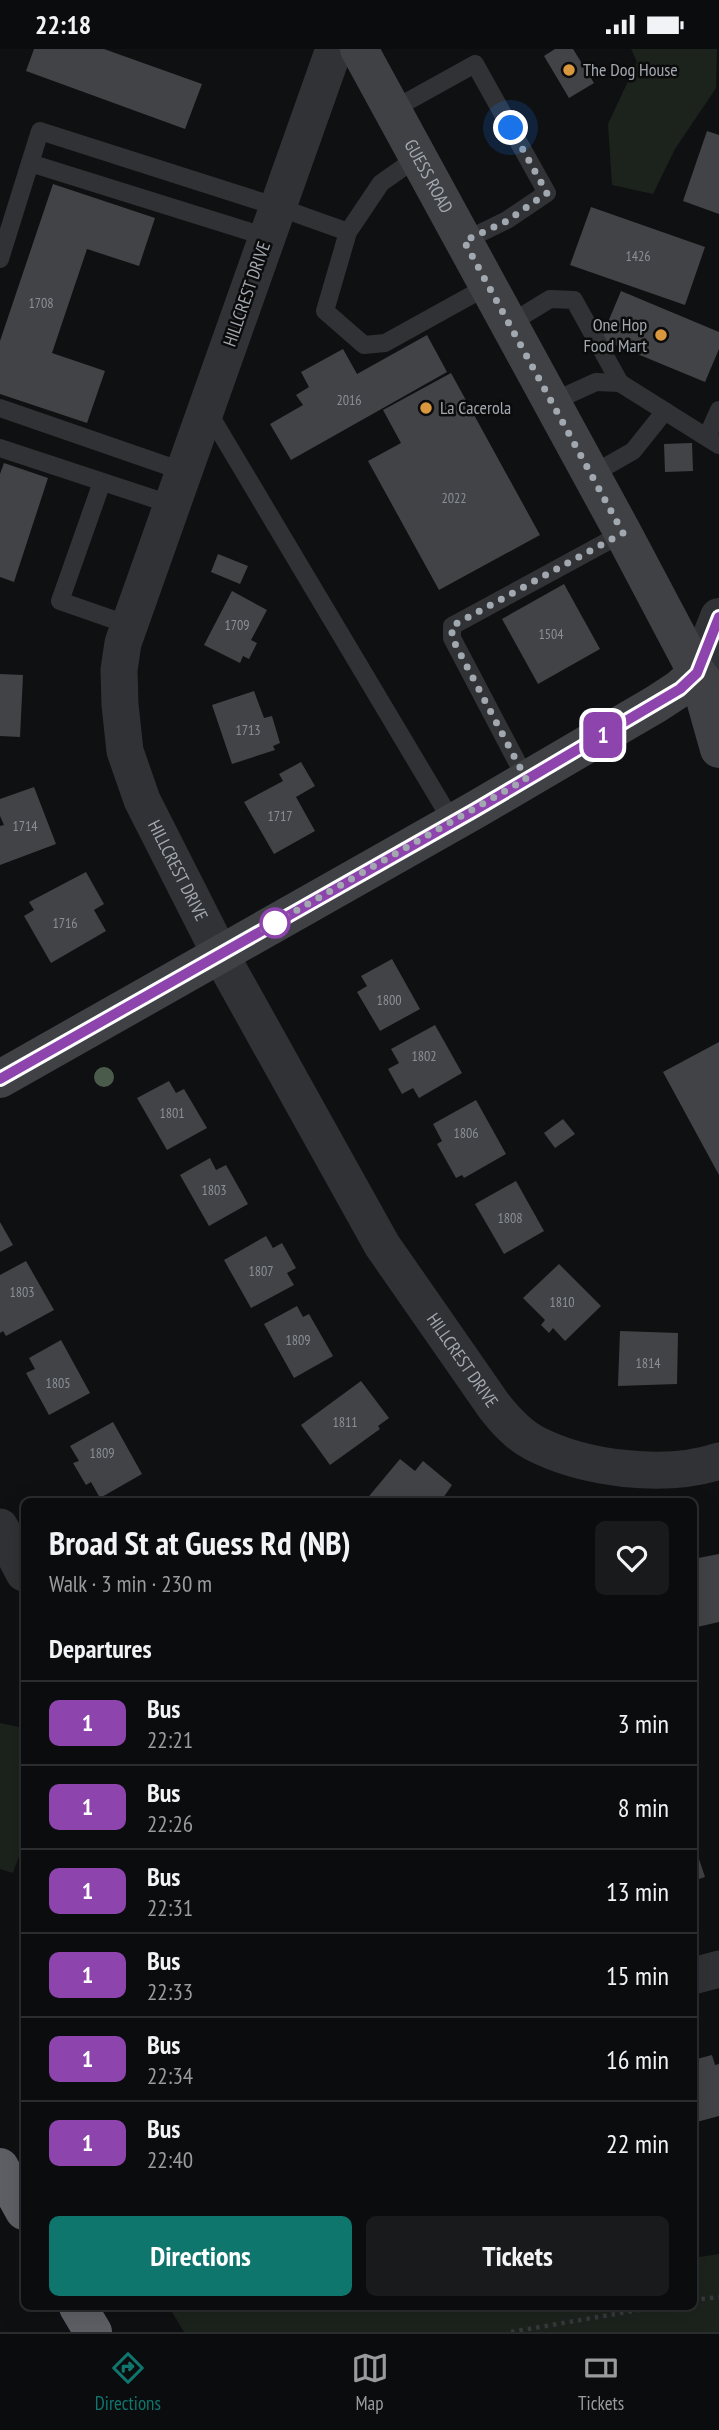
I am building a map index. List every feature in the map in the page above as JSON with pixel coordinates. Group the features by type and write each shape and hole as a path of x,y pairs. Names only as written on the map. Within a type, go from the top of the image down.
{"highway":[{"path":"0,2167 21,2206"},
{"path":"80,2310 93,2332"}],"main road":[{"name":"GUESS ROAD","path":"359,49 623,533 712,684 719,749"},
{"path":"0,1079 453,823 680,689 712,684"}],"street":[{"name":"HILLCREST DRIVE","path":"334,49 179,489 128,625 119,670 125,751 142,800 220,954 382,1245 494,1406 510,1425 531,1442 559,1454 594,1463 654,1471 679,1471 719,1461"},
{"path":"712,684 719,617"},
{"path":"0,1527 21,1567"},
{"path":"697,1975 719,1969"}],"lane":[{"path":"392,110 475,64 547,193 507,221 464,241"},
{"path":"0,259 40,131 272,222"},
{"path":"418,157 381,183 348,232 325,311 364,345 385,343 488,286"},
{"path":"30,163 272,222 348,232"},
{"path":"509,324 550,299 574,300 620,383"},
{"path":"552,402 596,382 620,383 713,441 719,410"},
{"path":"0,408 179,489"},
{"path":"206,410 453,823"},
{"path":"591,475 633,451 666,411"},
{"path":"0,448 102,482 179,489"},
{"path":"102,482 60,601 128,625"},
{"path":"526,779 452,638 452,626 623,533"}],"path":[{"path":"697,2300 719,2297"},
{"path":"510,2332 638,2310"}],"shaded area":[{"path":"631,49 717,49 716,88 675,149 653,194 612,185 608,124 637,62"},
{"path":"0,1723 21,1727 21,1850 13,1873 0,1869"},
{"path":"719,2254 719,2332 184,2332 171,2310 697,2310 697,2257"}],"building":[{"path":"34,49 104,49 202,84 185,129 26,71"},
{"name":"The Dog House","path":"555,49 573,49 594,83 569,98 544,56"},
{"path":"707,131 719,135 719,214 683,201"},
{"path":"53,184 155,218 139,266 87,249 52,353 105,371 87,423 0,394 0,341"},
{"path":"591,207 705,247 685,305 570,265"},
{"name":"One Hop Food Mart","path":"621,291 719,332 719,349 705,382 601,339"},
{"path":"427,335 447,372 291,460 270,424 303,405 296,395 309,387 301,372 343,349 357,374"},
{"path":"451,373 540,535 439,590 368,461 401,443 383,410"},
{"path":"692,443 693,471 665,472 664,444"},
{"path":"4,463 48,478 14,582 0,577 0,474"},
{"path":"218,554 248,566 240,584 211,572"},
{"path":"564,584 600,649 538,684 502,619"},
{"path":"232,591 267,610 251,640 257,643 249,659 243,656 240,663 204,645"},
{"path":"0,674 23,675 20,737 0,736"},
{"path":"254,691 264,718 272,716 280,743 273,746 275,750 232,764 212,705"},
{"path":"301,762 315,786 296,797 315,831 274,854 244,802 283,781 279,774"},
{"path":"34,787 56,844 0,865 0,826 4,825 0,816 0,799"},
{"path":"86,872 104,904 94,910 106,931 51,963 24,916 34,910 29,902"},
{"path":"392,959 420,1009 380,1031 357,992 367,986 361,976"},
{"path":"435,1025 462,1073 419,1098 413,1088 402,1094 388,1069 399,1063 391,1049"},
{"path":"719,1042 719,1175 663,1072"},
{"path":"169,1081 176,1093 184,1089 207,1128 167,1150 137,1098"},
{"path":"476,1100 506,1154 464,1178 462,1175 456,1178 437,1144 442,1141 433,1124"},
{"path":"563,1119 575,1134 555,1148 544,1133"},
{"path":"210,1158 216,1170 226,1165 248,1204 209,1226 180,1175"},
{"path":"516,1181 544,1231 504,1254 475,1204"},
{"path":"0,1222 13,1245 0,1252"},
{"path":"266,1236 273,1248 282,1243 296,1268 287,1273 294,1285 251,1308 224,1260"},
{"path":"26,1261 54,1310 6,1336 3,1331 0,1333 0,1275"},
{"path":"559,1264 601,1306 565,1341 553,1328 549,1333 541,1325 545,1320 523,1298"},
{"path":"297,1306 303,1317 309,1314 333,1356 294,1378 264,1324"},
{"path":"620,1331 678,1333 677,1384 618,1386"},
{"path":"61,1340 90,1393 49,1415 26,1373 35,1369 29,1358"},
{"path":"361,1381 389,1418 378,1426 380,1429 330,1465 301,1425"},
{"path":"113,1422 142,1474 100,1498 91,1482 86,1485 73,1463 79,1461 70,1446"},
{"path":"400,1459 415,1471 423,1461 452,1485 443,1498 368,1498"},
{"path":"719,1554 719,1622 697,1627 697,1558"},
{"path":"697,1853 705,1877 697,1880"},
{"path":"712,2055 715,2065 719,2064 719,2116 697,2122 697,2059"}],"bus line":[{"name":"1","path":"0,1079 475,810 680,689 697,673 719,617"}],"place":[{"name":"The Dog House","path":"569,70"},
{"name":"One Hop Food Mart","path":"661,335"},
{"name":"La Cacerola","path":"426,408"}],"route":[{"path":"275,923 264,929 526,779 452,638 452,626 623,533 464,241 507,221 547,193 511,128"}]}
